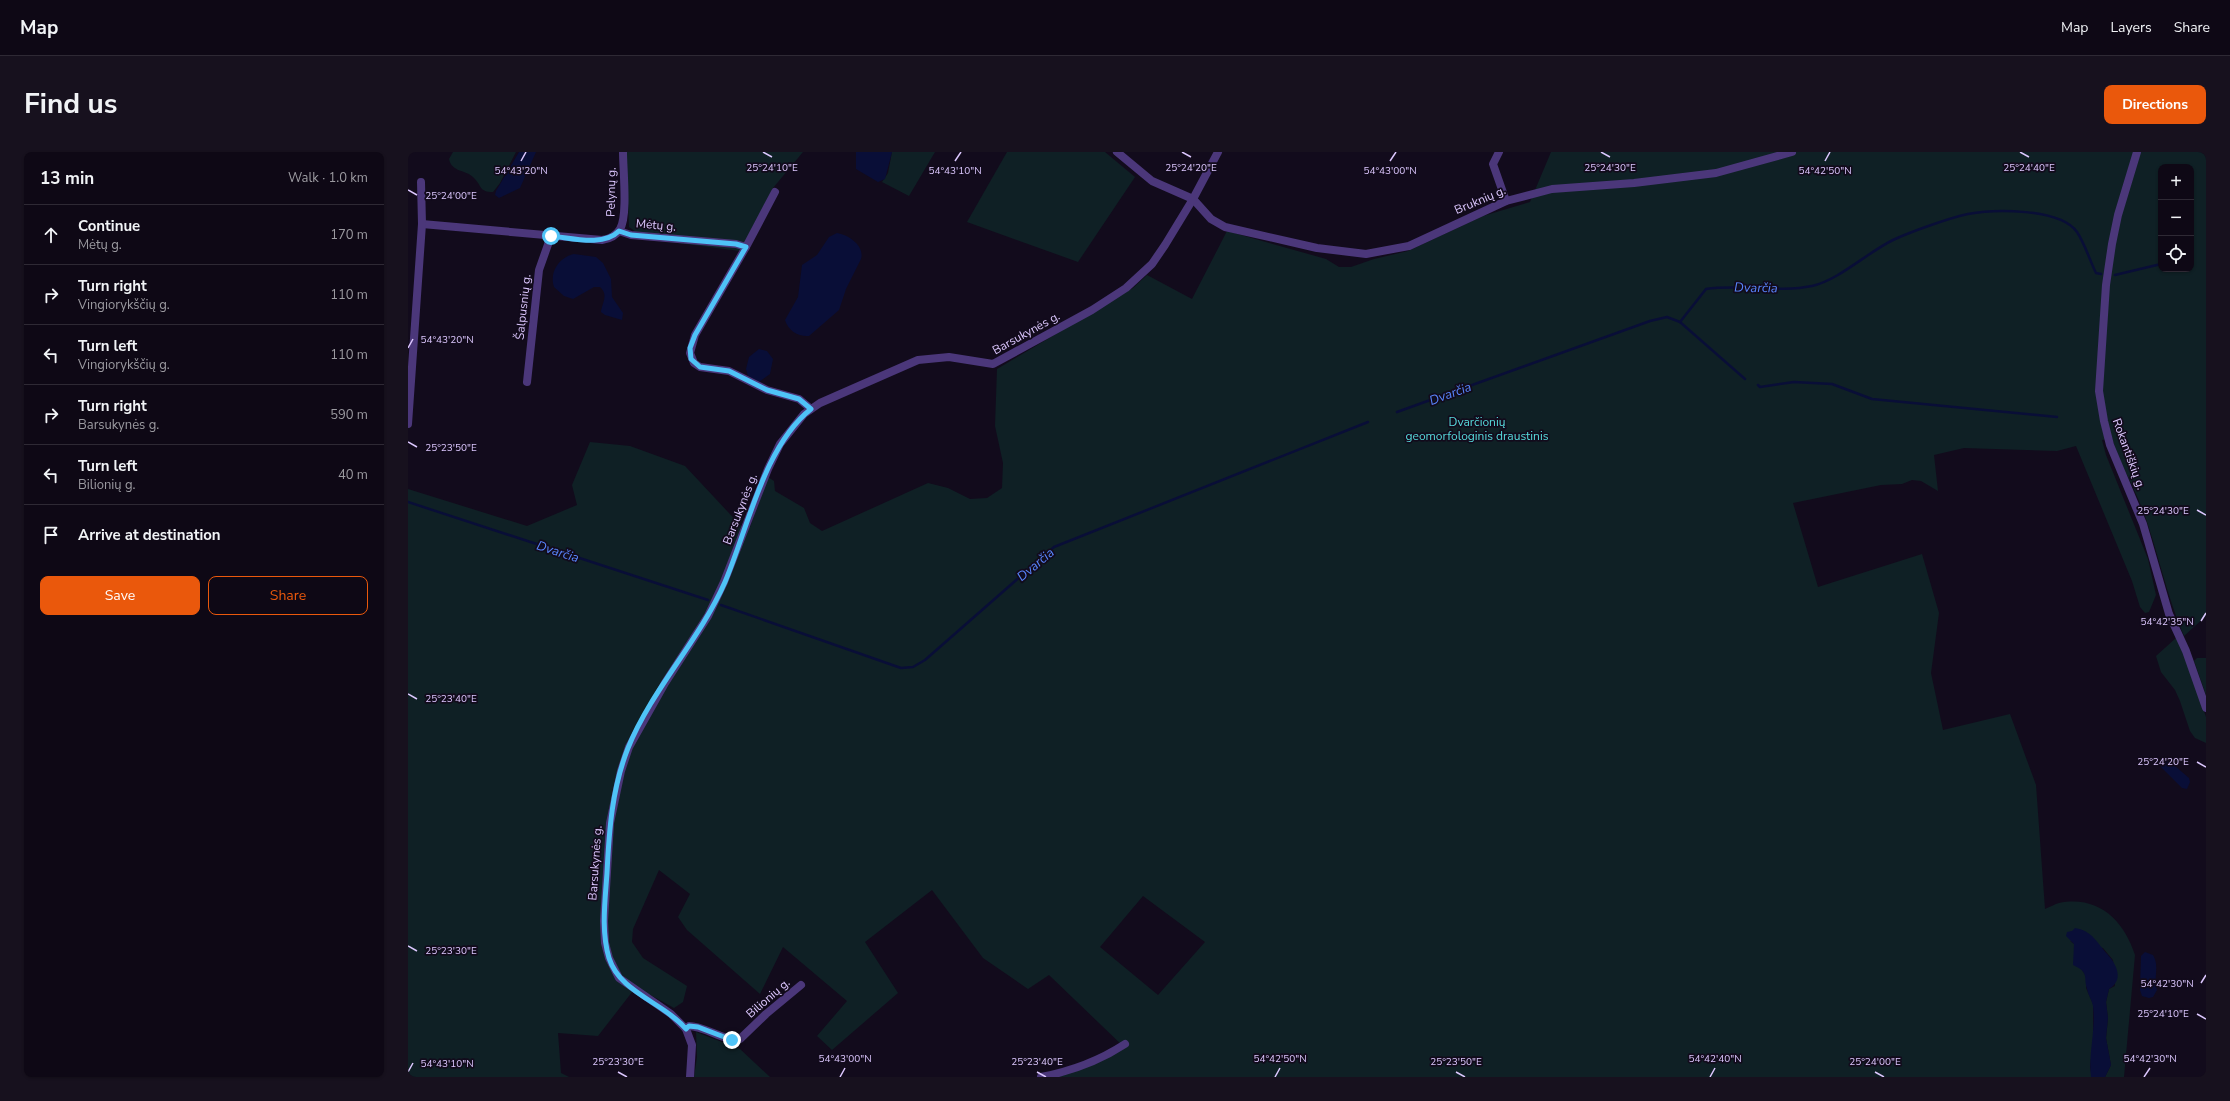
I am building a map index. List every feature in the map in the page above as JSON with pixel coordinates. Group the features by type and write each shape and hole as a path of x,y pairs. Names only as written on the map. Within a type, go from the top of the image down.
{"street":[{"name":"Pelynų g.","path":"619,231 624,219 623,152"},
{"path":"1117,152 1152,181 1193,198"},
{"name":"Barsukynės g.","path":"690,1077 692,1045 686,1029 671,1014 619,978 609,958 605,943 604,920 610,823 620,770 629,747 665,683 708,616 724,582 768,469 780,444 792,427 811,409 918,360 949,357 993,364 1010,357 1092,310 1140,276 1165,245 1218,152"},
{"path":"1499,152 1493,164 1506,201"},
{"name":"Bruknių g.","path":"1193,198 1211,219 1225,227 1317,248 1366,254 1409,246 1506,201 1552,189 1634,183 1716,173 1792,152"},
{"name":"Rokantiškių g.","path":"2138,152 2112,244 2106,285 2099,391 2110,445 2143,524 2169,614 2186,650 2206,708"},
{"path":"408,424 412,335 422,224 421,182"},
{"path":"775,192 746,247 695,335 690,348 691,359 700,367 729,371 767,390 799,399 811,409"},
{"name":"Mėtų g.","path":"422,224 602,240 612,238 619,231 631,235 736,244 746,247"},
{"name":"Šalpusnių g.","path":"527,382 539,270 551,236"},
{"name":"Bilionių g.","path":"686,1029 689,1026 698,1027 732,1040 740,1040 766,1014 801,985"},
{"path":"1042,1077 1103,1058 1125,1044"}],"green space":[{"path":"453,152 516,152 500,183 493,192 488,192 481,188 471,175 453,167 449,159"},
{"path":"626,152 803,152 773,188 740,251 646,239 629,227"},
{"path":"892,152 935,152 909,196 882,182 888,173"},
{"path":"1007,152 1105,152 1135,177 1078,262 967,222"},
{"name":"Dvarčionių geomorfologinis draustinis","path":"1551,152 2206,152 2206,616 2184,636 2172,605 2142,508 2118,456 2112,438 2102,440 2106,455 2148,559 2156,595 2149,612 2145,613 2140,607 2132,581 2076,446 2057,451 1964,448 1934,455 1938,491 1921,481 1912,480 1902,484 1881,485 1793,503 1818,587 1922,554 1939,613 1931,673 1943,730 2010,714 2036,785 2045,909 2059,903 2073,902 2086,903 2098,907 2117,921 2124,931 2135,955 2124,1077 2105,1077 2111,1065 2106,1038 2108,1018 2106,1002 2109,989 2115,986 2113,960 2103,948 2070,941 2074,944 2074,957 2087,978 2086,988 2093,1004 2093,1042 2090,1067 2092,1077 1052,1077 1125,1048 1049,975 1028,989 983,958 932,890 865,942 898,993 832,1050 817,1036 847,1001 783,947 760,994 687,930 678,917 690,894 659,870 633,929 632,942 643,958 687,986 683,1002 674,1008 636,987 598,1036 558,1033 561,1073 569,1077 408,1077 408,489 527,526 577,505 572,485 590,442 630,446 685,466 742,527 750,527 768,477 774,481 775,491 804,508 810,523 822,531 928,483 948,488 970,499 987,498 1002,488 1003,463 995,426 997,369 1133,288 1147,275 1192,299 1227,231 1326,259 1339,267 1351,267 1374,259 1408,251 1483,216 1530,202","holes":["1143,896 1205,942 1158,995 1100,947"]},
{"path":"2176,638 2184,651 2206,717 2206,743 2195,738 2190,731 2180,701 2175,690 2161,672 2156,656"},
{"path":"2197,658 2206,658 2206,695 2194,661"},
{"path":"696,1032 740,1049 770,1077 694,1077 697,1057"}],"shaded area":[{"path":"519,152 536,152 520,188 499,198 495,195 496,191"},
{"path":"856,152 892,152 885,179 878,182 856,169"},
{"path":"837,233 846,236 855,242 861,250 861,259 846,289 839,310 809,336 798,334 791,330 786,324 785,320 798,297 802,265 817,255 829,237"},
{"path":"574,254 596,257 603,263 611,279 612,297 623,313 622,320 605,315 601,312 605,296 600,287 594,287 573,299 564,296 554,287 554,270 564,258"},
{"path":"759,349 767,351 773,359 770,374 759,382 748,376 746,369 749,357"},
{"path":"2162,758 2168,760 2189,778 2190,782 2187,789 2182,788 2161,767 2160,762"},
{"path":"2075,928 2086,932 2094,938 2114,963 2118,972 2118,977 2114,985 2109,989 2106,1002 2108,1018 2106,1038 2111,1065 2105,1077 2091,1077 2090,1060 2094,1024 2093,1006 2086,985 2085,975 2082,970 2073,965 2074,944 2066,936 2067,932 2072,931"},
{"path":"2145,952 2153,955 2156,963 2157,990 2153,997 2149,998 2142,996 2140,990 2141,956"}],"waterway":[{"name":"Dvarčia","path":"1397,412 1650,321 1667,317 1680,322 1706,289 1733,287 1786,289 1812,286 1822,283 1843,272 1893,240 1909,233 1968,214 2009,211 2042,214 2056,218 2069,224 2077,232 2096,273 2101,274"},
{"name":"Dvarčia","path":"2115,275 2158,265"},
{"path":"1680,322 1745,379"},
{"path":"1758,385 1760,387 1794,382 1832,384 1872,399 2057,417"},
{"name":"Dvarčia","path":"721,605 901,668 913,667 925,660 1054,547 1368,422"},
{"name":"Dvarčia","path":"408,502 708,600"}],"route":[{"path":"551,236 602,240 612,238 619,231 631,235 736,244 746,247 691,343 691,359 694,364 700,367 729,371 767,390 799,399 809,405 811,409 792,427 780,444 768,469 724,582 708,616 639,726 620,770 610,823 604,920 605,943 613,969 619,978 628,986 671,1014 686,1029 689,1026 698,1027 732,1040"}]}
